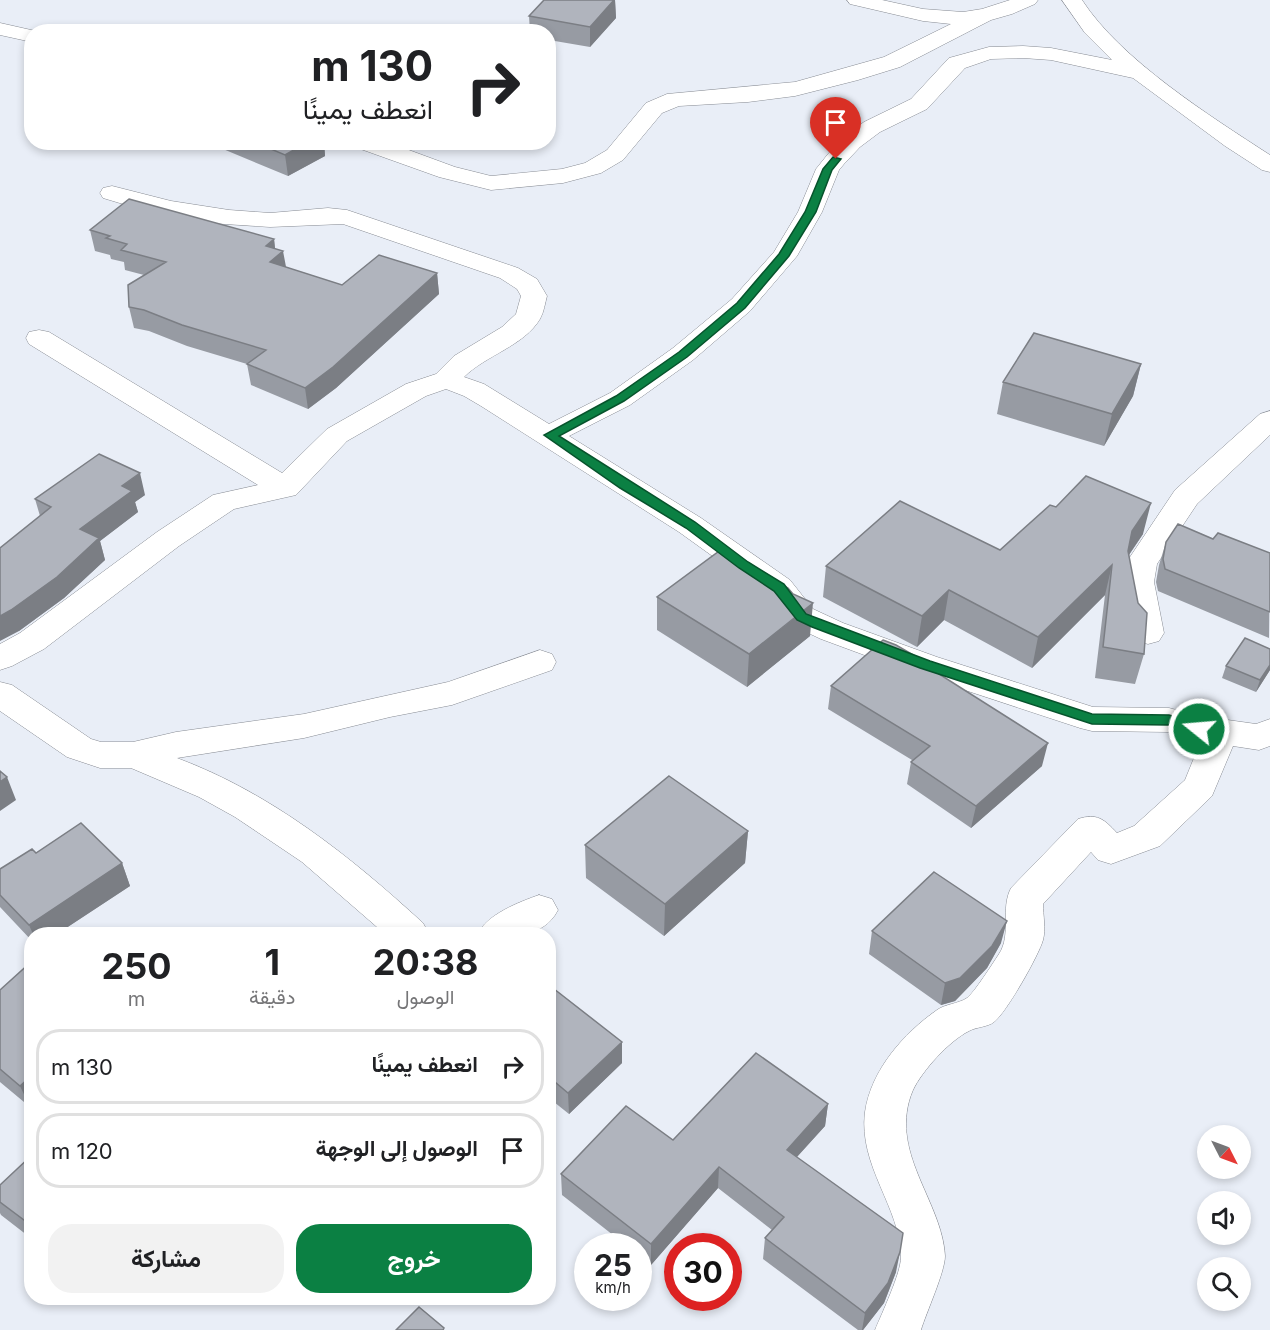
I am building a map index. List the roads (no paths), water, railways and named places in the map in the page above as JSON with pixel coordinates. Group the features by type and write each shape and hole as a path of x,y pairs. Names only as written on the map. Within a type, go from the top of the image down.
{"street":[{"path":"857,0 941,18 983,16"},
{"path":"385,150 447,172 490,183 530,181 563,176 593,168 615,155 654,108 675,99 748,95 795,89 850,75 892,62 983,16 1028,0"},
{"path":"1072,0 1096,33 1137,72 1221,134 1270,165"},
{"path":"0,29 24,34"},
{"path":"550,435 620,399 683,354 741,305 784,256 810,212 828,169 836,159 852,142 872,127 919,104 957,63 989,53 1023,52 1052,54 1137,72"},
{"path":"0,658 32,641 168,539 224,502 285,488 337,435 416,390 446,380 464,362 511,333 528,317 534,297 528,284 509,273 347,217 329,214 271,220 198,216 112,193"},
{"path":"39,338 285,488"},
{"path":"446,380 474,390 550,435 624,485 690,525 779,588 802,617 876,648 1092,719 1169,720 1199,729 1260,737 1270,732"},
{"path":"1148,633 1138,582 1142,563 1186,497 1270,420"},
{"path":"0,694 79,748 100,755 133,755 176,745 304,726 452,693 540,662"},
{"path":"898,1330 923,1260 921,1234 901,1189 888,1149 886,1112 895,1083 917,1050 952,1020 981,1010 1017,959 1025,938 1024,899 1092,829 1110,850 1147,836 1200,787 1216,745 1199,729"},
{"path":"133,755 201,781 297,837 349,877 403,927"},
{"path":"509,927 539,910"}]}
